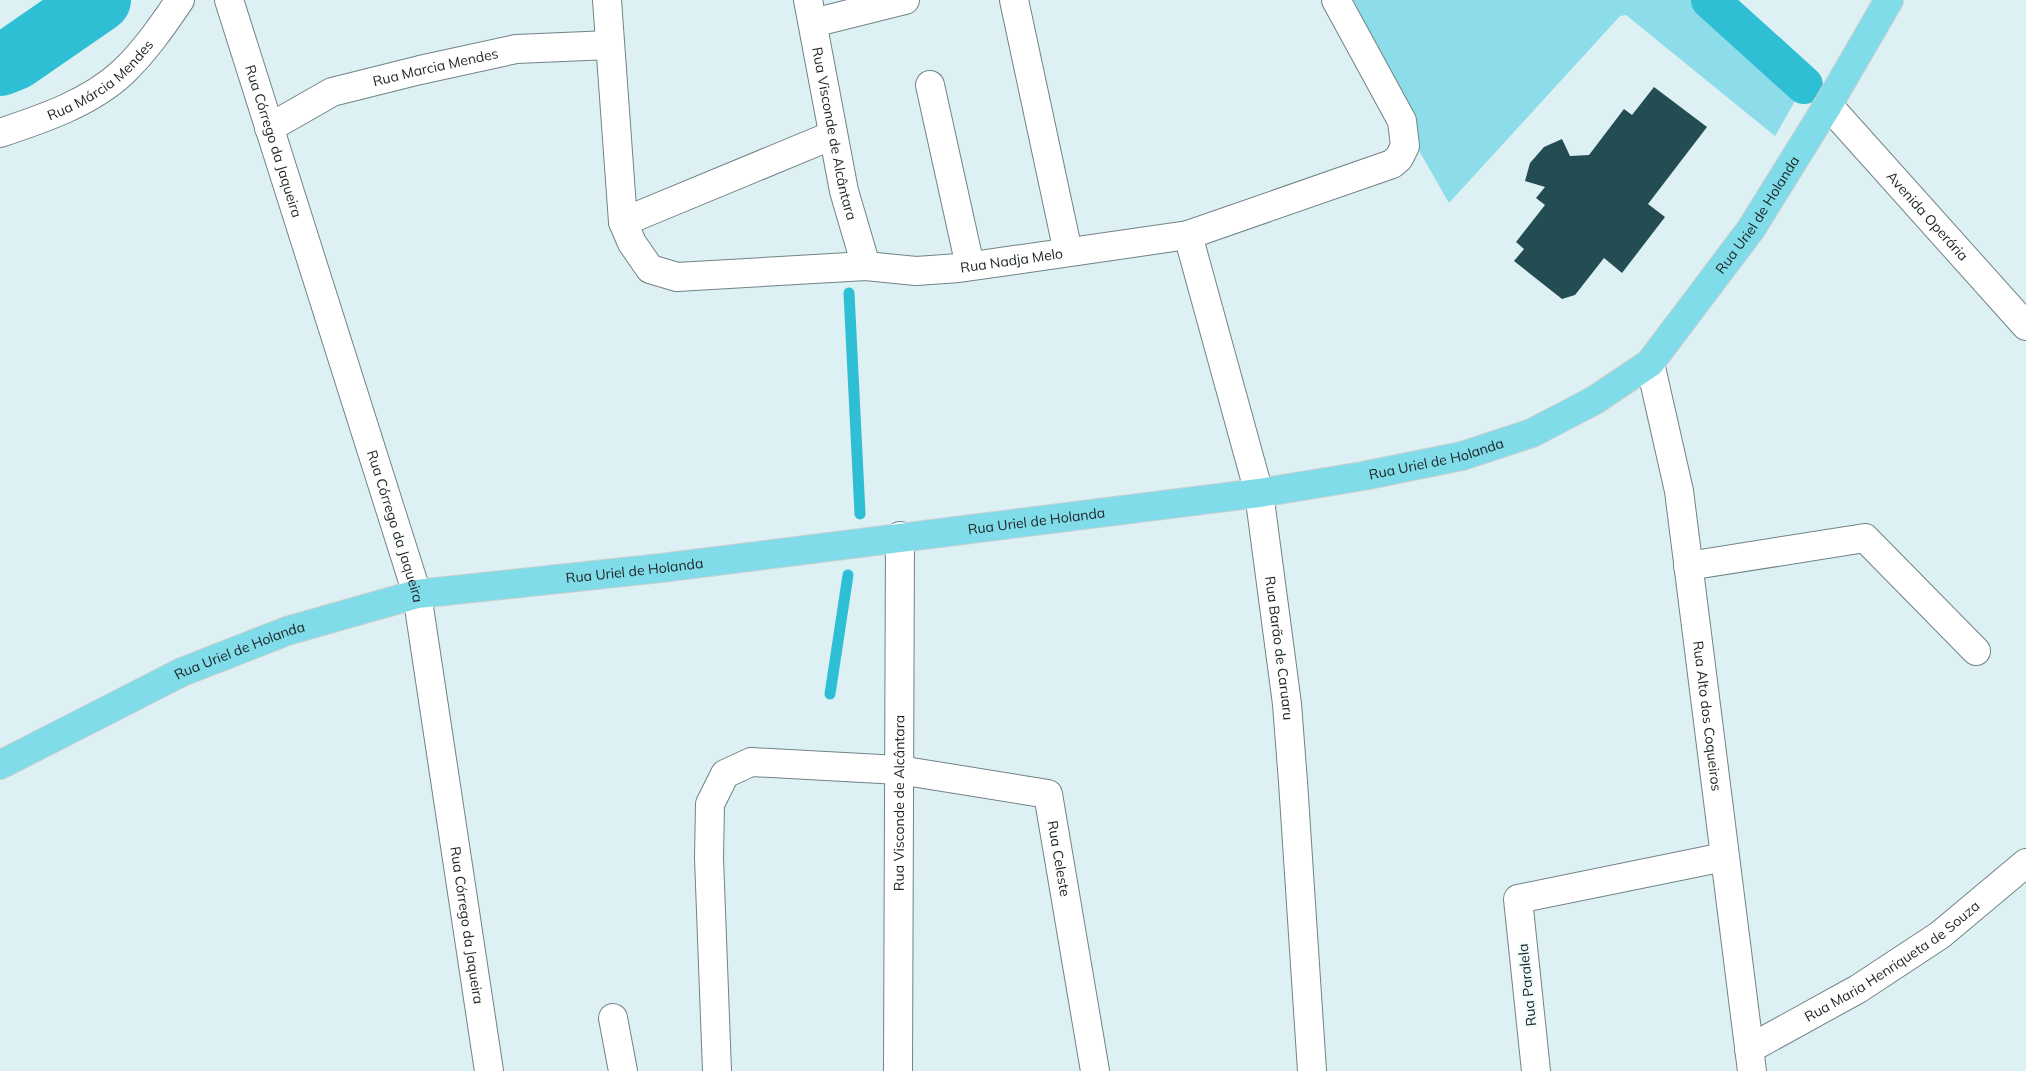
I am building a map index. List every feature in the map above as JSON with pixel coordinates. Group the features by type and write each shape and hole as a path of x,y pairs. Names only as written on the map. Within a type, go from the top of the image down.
{"main road":[{"name":"Rua Uriel de Holanda","path":"0,765 182,672 286,631 417,594 661,568 900,536 1259,493 1363,476 1462,456 1532,433 1595,400 1650,363 1751,229 1828,105 1889,0"}],"street":[{"name":"Rua Márcia Mendes","path":"0,133 82,101 122,72 159,30 180,0"},
{"name":"Rua Córrego da Jaqueira","path":"229,0 417,594 489,1071"},
{"path":"607,0 623,222 833,135"},
{"path":"811,11 905,0"},
{"path":"1014,0 1068,252"},
{"name":"Rua Nadja Melo","path":"623,222 632,243 650,269 677,277 866,266 916,271 970,266 1188,235 1392,164 1399,158 1405,146 1402,121 1336,0"},
{"name":"Rua Visconde de Alcântara","path":"811,11 844,190 866,266"},
{"name":"Rua Marcia Mendes","path":"269,128 332,92 420,70 516,49 610,45"},
{"path":"930,85 970,266"},
{"name":"Avenida Operária","path":"1828,105 2026,326"},
{"name":"Rua Barão de Caruaru","path":"1188,235 1259,493 1287,704 1294,782 1312,1071"},
{"name":"Rua Alto dos Coqueiros","path":"1650,363 1678,492 1750,1060"},
{"name":"Rua Visconde de Alcântara","path":"898,1071 900,536"},
{"path":"1688,566 1865,538 1976,651"},
{"path":"717,1071 709,858 710,804 724,774 751,762 899,770"},
{"name":"Rua Celeste","path":"899,770 1048,794 1094,1071"},
{"name":"Rua Paralela","path":"1536,1071 1518,899 1724,857"},
{"name":"Rua Maria Henriqueta de Souza","path":"1750,1060 1940,935 2026,863"},
{"path":"613,1018 623,1071"}],"shaded area":[{"path":"1353,0 1721,0 1807,80 1775,136 1626,15 1620,16 1449,203 1414,142 1417,127 1412,114"}],"building":[{"path":"1654,87 1707,127 1648,204 1665,217 1622,273 1604,258 1575,295 1562,299 1514,261 1524,249 1516,242 1545,205 1536,198 1545,187 1525,181 1530,163 1544,147 1562,139 1570,156 1589,155 1624,109 1632,115"}],"waterway":[{"path":"0,64 15,58 99,0"},
{"path":"1710,0 1804,85"},
{"path":"849,293 860,514"},
{"path":"830,694 848,575"}]}
